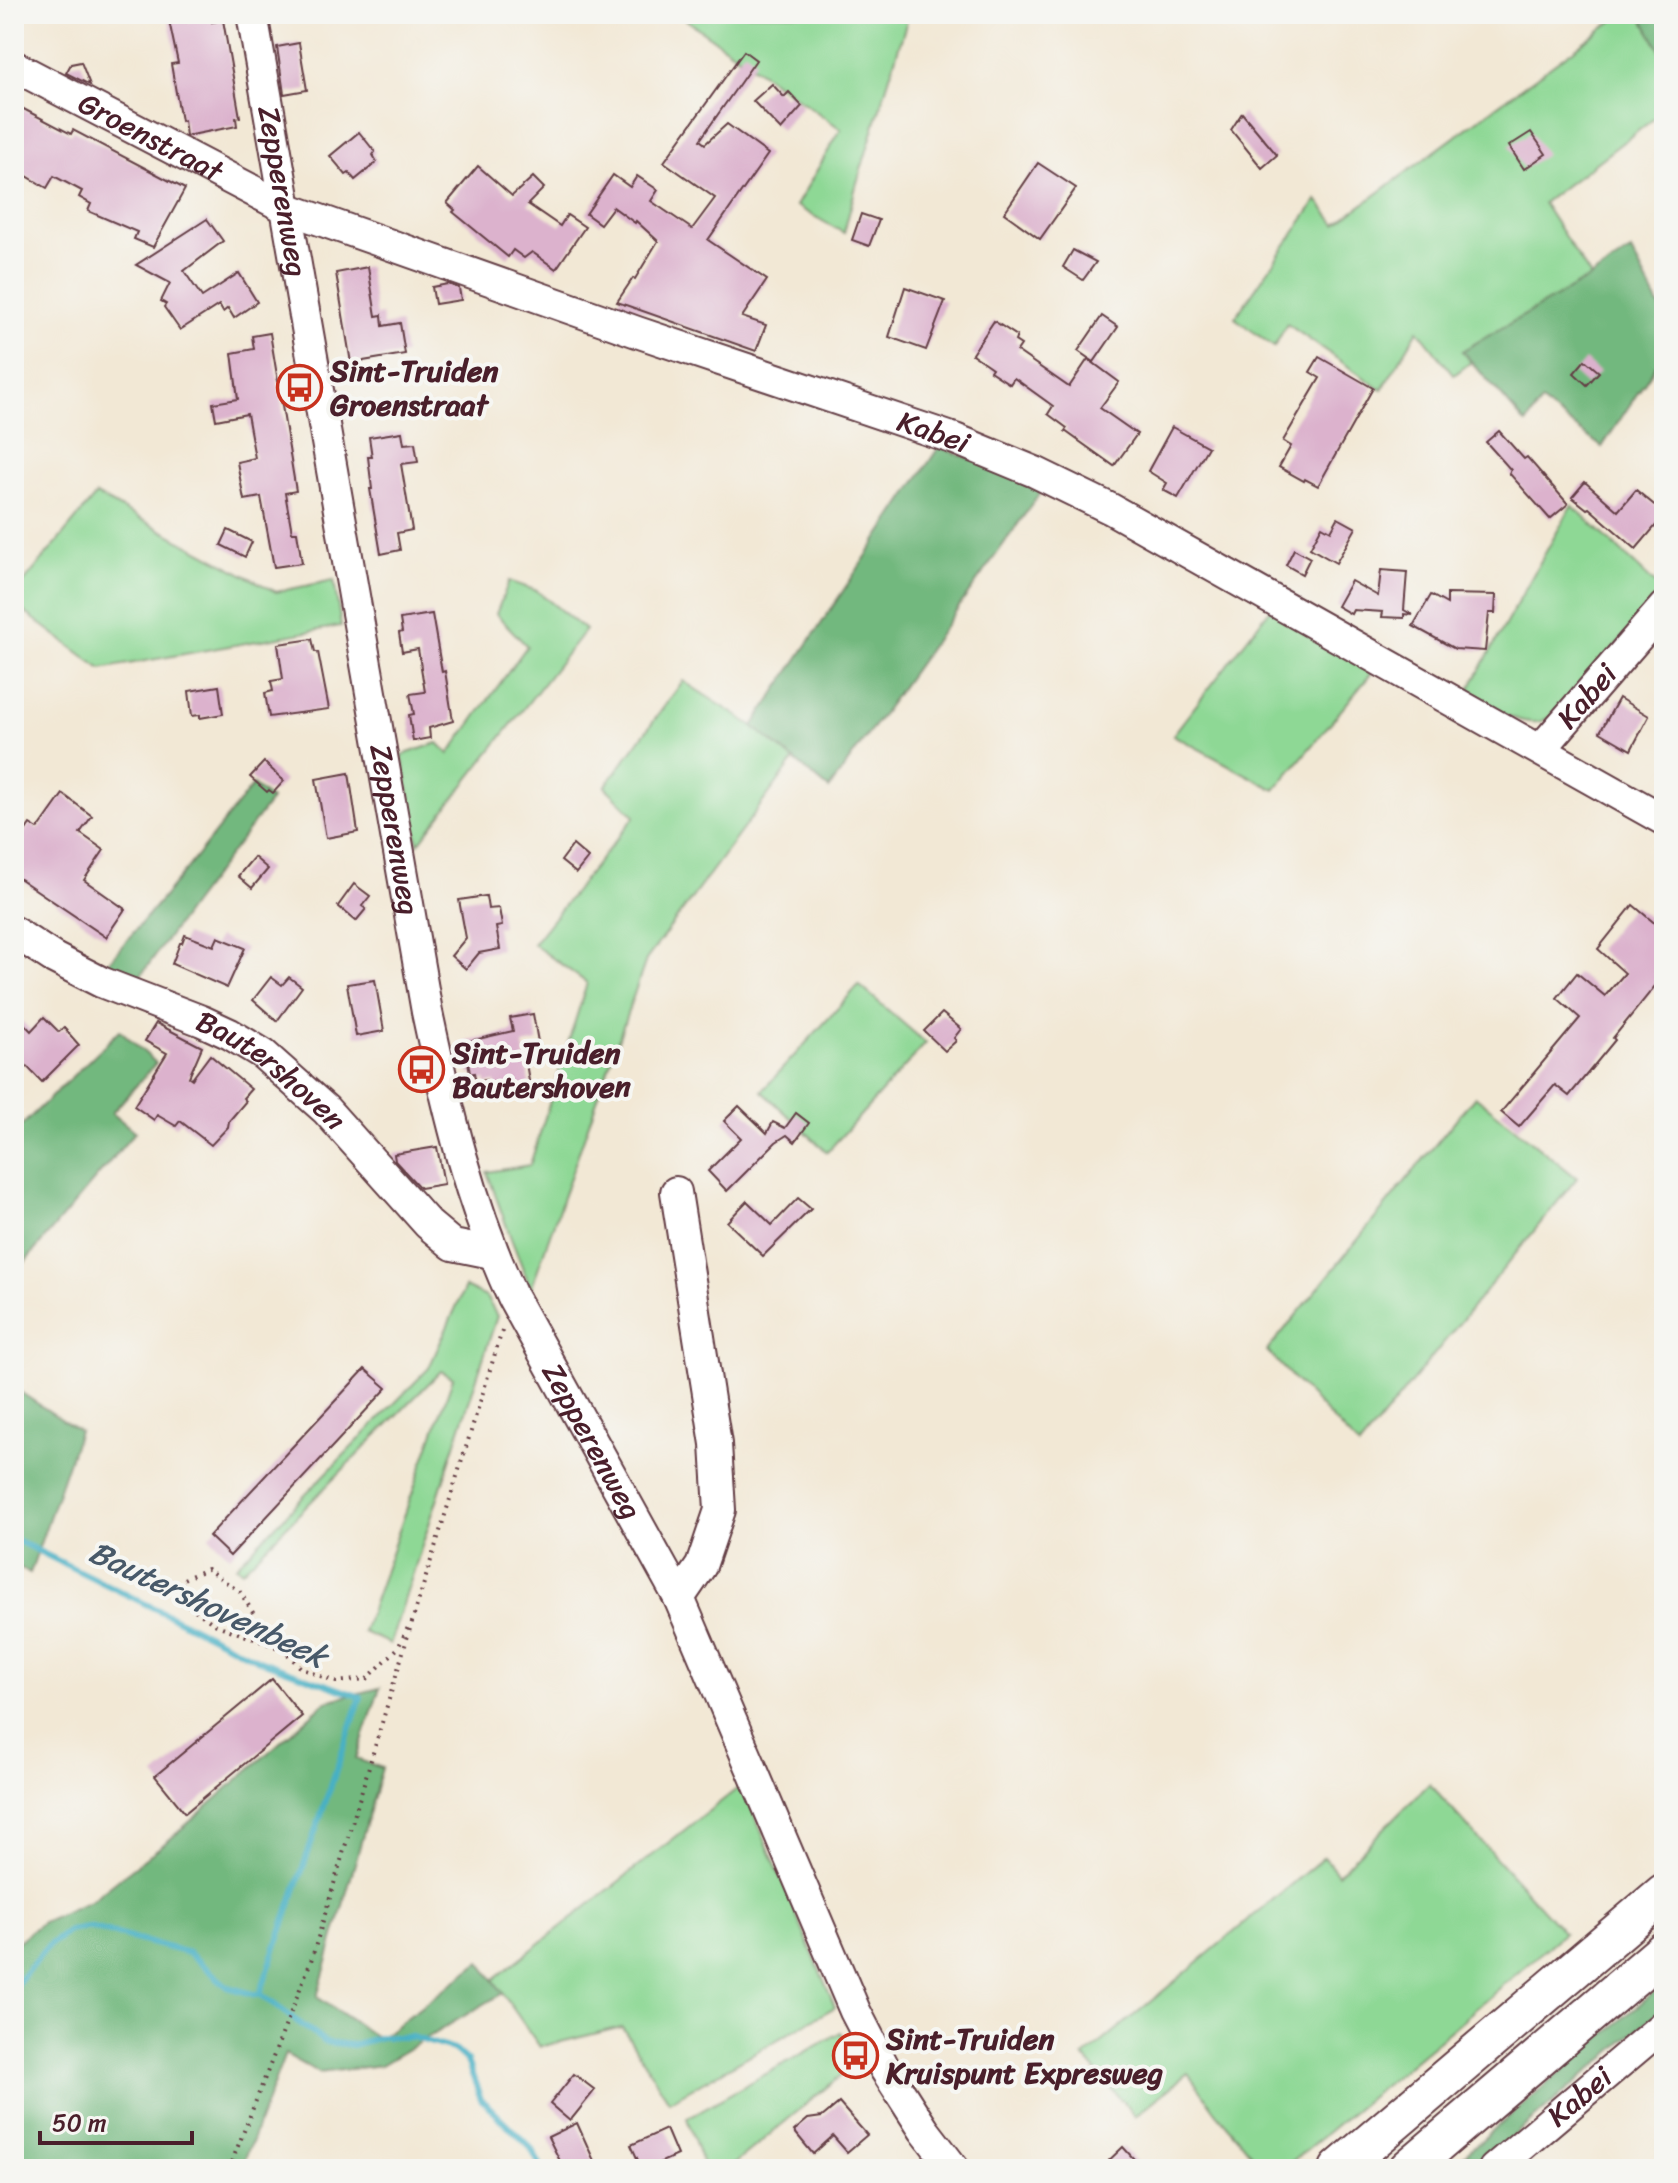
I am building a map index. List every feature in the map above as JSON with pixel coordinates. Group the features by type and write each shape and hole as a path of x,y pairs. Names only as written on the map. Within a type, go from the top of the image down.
{"main road":[{"path":"1339,2169 1664,1893"},
{"path":"1408,2169 1664,1951"}],"street":[{"name":"Zepperenweg","path":"252,14 427,1012 446,1103 467,1181 492,1253 513,1298 679,1598 855,2011 885,2069 924,2130 954,2169"},
{"name":"Groenstraat","path":"14,66 286,208"},
{"name":"Kabei","path":"286,208 651,337 955,439 1035,472 1124,516 1664,820"},
{"name":"Kabei","path":"1541,749 1664,607"},
{"name":"Bautershoven","path":"14,932 54,958 101,982 202,1021 263,1054 326,1110 428,1224 453,1245 492,1253"},
{"path":"676,1192 716,1444 720,1510 701,1566 679,1598"},
{"name":"Kabei","path":"1494,2169 1664,2025"}],"path":[{"path":"229,2169 311,1961 513,1298"},
{"path":"284,1650 214,1624 188,1605 181,1580 207,1569 240,1592 264,1630 284,1650 302,1669 336,1682 367,1679 398,1648 415,1612"}],"green space":[{"path":"678,14 909,14 844,233 796,206 841,129"},
{"path":"1622,14 1640,14 1664,57 1664,111 1543,203 1591,277 1462,351 1471,362 1454,375 1418,330 1382,390 1287,324 1274,347 1235,318 1317,200 1336,224"},
{"path":"1640,14 1663,14 1664,57"},
{"path":"1631,251 1664,315 1664,353 1602,447 1541,402 1526,424 1462,351"},
{"path":"939,447 1045,486 829,789 753,726"},
{"path":"96,495 276,592 334,580 341,626 101,669 14,604 14,594"},
{"path":"1572,505 1664,592 1554,715 1542,721 1524,721 1466,695"},
{"path":"509,581 537,591 585,630 418,844 402,755 438,743 449,754 527,646 496,614"},
{"path":"1271,608 1376,668 1275,790 1173,735"},
{"path":"683,681 753,726 794,760 646,960 531,1289 487,1172 530,1165 587,983 533,944 635,816 605,787"},
{"path":"253,785 271,800 134,985 101,971 185,871"},
{"path":"859,985 926,1043 827,1152 762,1091"},
{"path":"120,1030 156,1063 112,1113 135,1132 14,1275 14,1133"},
{"path":"1475,1096 1577,1178 1359,1447 1267,1351"},
{"path":"465,1287 486,1297 497,1316 390,1644 363,1632 453,1378 441,1371 242,1571 236,1566 429,1368"},
{"path":"14,1388 79,1431 30,1573 14,1565"},
{"path":"380,1688 356,1759 382,1768 317,1997 379,2039 480,1962 503,1993 381,2065 319,2073 285,2054 241,2169 14,2169 14,1945 42,1922 90,1901 169,1840 327,1701"},
{"path":"1429,1784 1564,1933 1283,2169 1264,2169 1188,2073 1135,2116 1084,2057 1324,1857 1338,1874"},
{"path":"742,1785 835,2007 669,2101 622,2027 540,2047 493,1980"},
{"path":"1664,1983 1664,2007 1475,2169 1448,2169"},
{"path":"841,2032 856,2063 728,2169 704,2169 687,2118"}],"building":[{"path":"185,14 187,22 211,17 212,22 223,20 240,117 236,118 237,126 186,136 171,64 178,63 168,16"},
{"path":"299,43 307,90 284,94 277,47"},
{"path":"744,51 756,60 700,140 705,144 727,124 768,154 708,240 767,280 742,317 766,325 756,351 617,302 658,241 636,221 613,207 600,224 586,214 613,175 630,187 637,176 658,190 651,201 692,229 715,198 664,162"},
{"path":"81,62 90,85 66,73 71,64"},
{"path":"772,84 784,97 789,92 802,106 781,130 753,101"},
{"path":"14,104 71,134 73,130 185,189 153,247 134,239 137,232 88,211 91,204 79,197 82,191 54,176 47,188 14,171"},
{"path":"1242,113 1277,155 1262,168 1231,130"},
{"path":"359,132 375,152 373,155 377,162 355,180 349,173 346,175 330,156"},
{"path":"1531,132 1546,154 1524,169 1509,146"},
{"path":"1038,163 1076,188 1040,239 1004,213"},
{"path":"478,166 512,196 533,177 544,188 528,204 560,226 567,215 585,227 556,269 532,252 524,258 513,250 508,257 453,212 455,210 447,203"},
{"path":"861,214 879,220 869,246 852,240"},
{"path":"207,219 223,241 184,271 202,297 239,273 257,302 234,318 228,308 223,312 219,305 180,330 164,307 166,304 161,301 170,283 136,265"},
{"path":"1073,250 1096,262 1083,280 1063,267"},
{"path":"368,267 376,316 382,315 383,326 400,323 405,354 351,363 336,273"},
{"path":"448,284 459,288 461,300 435,304 432,287"},
{"path":"905,287 945,301 926,350 889,337"},
{"path":"1102,316 1118,327 1094,362 1078,351"},
{"path":"994,321 1017,336 1015,341 1021,345 1017,351 1069,387 1088,359 1119,382 1100,408 1137,434 1114,466 1065,431 1067,428 1048,414 1053,406 1014,378 1010,384 972,354"},
{"path":"270,333 296,491 285,493 292,532 297,532 302,563 274,567 261,497 244,500 237,462 255,458 247,414 216,420 213,403 238,399 232,353 254,349 252,336"},
{"path":"1319,357 1373,388 1318,486 1279,467 1291,446 1283,441 1320,378 1310,372"},
{"path":"1585,360 1599,372 1587,385 1574,373"},
{"path":"1172,427 1208,447 1178,498 1163,490 1167,483 1148,471"},
{"path":"1499,431 1524,459 1527,457 1568,504 1550,519 1486,442"},
{"path":"402,432 404,444 415,443 418,462 401,464 412,530 397,533 400,550 381,554 370,489 368,457 372,457 369,437"},
{"path":"1585,482 1618,511 1636,490 1664,516 1636,549 1572,497"},
{"path":"1338,518 1356,528 1336,563 1310,548 1322,526 1331,531"},
{"path":"228,530 252,542 245,557 221,545"},
{"path":"1294,549 1310,558 1302,574 1286,565"},
{"path":"1381,570 1407,572 1404,610 1413,615 1404,614 1404,618 1382,617 1383,612 1353,610 1351,614 1337,606 1351,581 1378,596"},
{"path":"1447,594 1496,595 1495,613 1489,613 1485,651 1455,649 1413,626 1431,595 1447,604"},
{"path":"432,614 453,721 429,728 430,738 413,741 409,715 414,714 410,694 425,692 418,649 402,652 400,619"},
{"path":"312,639 315,652 318,652 329,709 269,717 265,693 273,691 271,681 283,679 278,644"},
{"path":"219,686 223,714 200,718 200,715 192,716 189,691"},
{"path":"1619,698 1649,716 1631,750 1600,732"},
{"path":"264,762 284,781 273,793 267,792 250,777"},
{"path":"349,773 358,832 326,838 316,779"},
{"path":"63,794 92,816 80,833 104,850 84,880 125,909 106,937 14,875 14,857 20,848 16,845 30,824 38,829"},
{"path":"573,845 588,858 576,873 561,861"},
{"path":"254,857 268,869 252,888 238,876"},
{"path":"354,884 370,896 362,906 366,909 356,921 338,906"},
{"path":"486,896 488,909 499,908 502,926 496,927 500,949 479,953 466,969 451,956 466,938 459,900"},
{"path":"1633,905 1664,931 1664,975 1569,1096 1555,1085 1519,1127 1501,1112 1580,1018 1557,998 1577,973 1605,996 1625,973 1598,949"},
{"path":"185,935 214,946 218,937 245,948 227,988 172,964"},
{"path":"271,977 282,985 289,977 302,987 277,1021 253,1000"},
{"path":"375,980 384,1031 356,1036 347,984"},
{"path":"14,1013 31,1031 44,1017 59,1032 64,1028 79,1045 42,1082 14,1053"},
{"path":"942,1013 961,1029 954,1038 956,1041 945,1051 924,1031"},
{"path":"533,1014 538,1042 523,1045 530,1087 497,1093 495,1082 476,1082 474,1073 470,1074 465,1042 513,1031 510,1018"},
{"path":"156,1023 202,1047 189,1077 192,1079 210,1055 251,1089 228,1127 211,1145 180,1121 176,1126 157,1115 154,1120 134,1106 167,1053 145,1041"},
{"path":"739,1106 767,1133 773,1122 785,1128 796,1113 809,1123 795,1142 787,1135 776,1142 727,1191 708,1171 741,1138 724,1121"},
{"path":"437,1147 444,1184 420,1188 395,1161 394,1154"},
{"path":"798,1198 811,1209 763,1256 727,1222 747,1201 772,1225"},
{"path":"365,1369 387,1388 230,1556 209,1536"},
{"path":"272,1679 302,1716 185,1813 155,1776"},
{"path":"574,2074 595,2090 570,2121 550,2104"},
{"path":"839,2103 867,2135 847,2152 833,2136 813,2154 794,2131 808,2119 822,2117"},
{"path":"577,2123 595,2163 582,2169 564,2169 548,2137"},
{"path":"666,2129 677,2155 642,2169 631,2145"},
{"path":"1123,2147 1143,2169 1100,2169"}],"waterway":[{"name":"Bautershovenbeek","path":"14,1539 259,1660 361,1697 260,1994"},
{"path":"14,1987 48,1946 70,1930 88,1927 189,1953 228,1987 260,1994 325,2042 352,2045 381,2037 412,2037 455,2050 467,2061 481,2099 531,2148 542,2169"}],"place":[{"name":"Sint-Truiden Groenstraat","path":"299,388"},
{"name":"Sint-Truiden Bautershoven","path":"421,1070"},
{"name":"Sint-Truiden Kruispunt Expresweg","path":"855,2056"}]}
